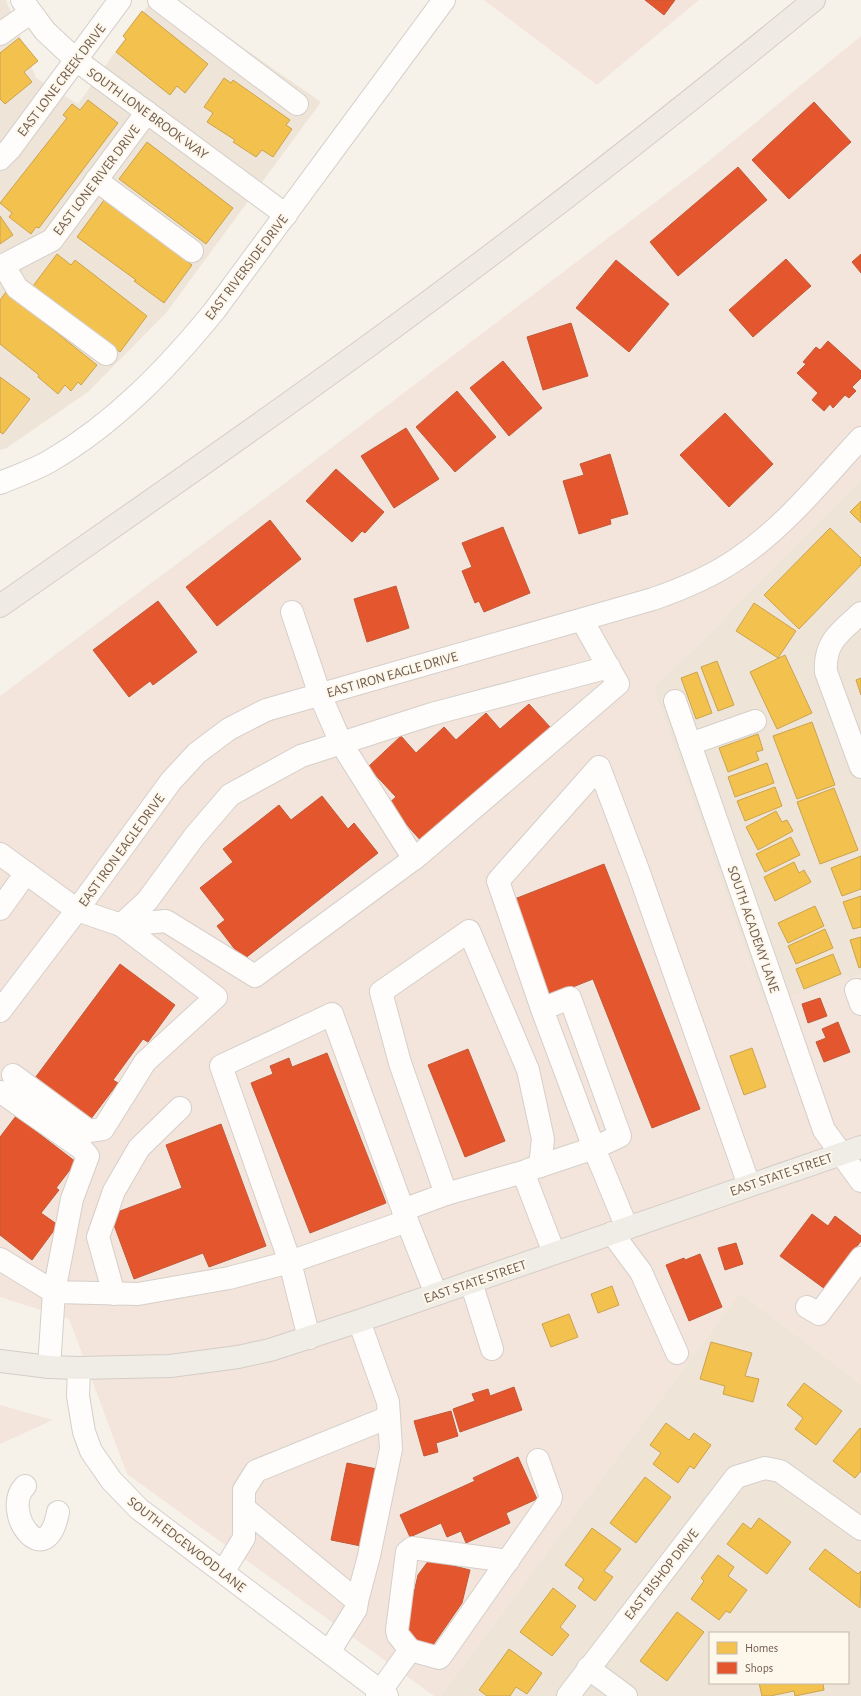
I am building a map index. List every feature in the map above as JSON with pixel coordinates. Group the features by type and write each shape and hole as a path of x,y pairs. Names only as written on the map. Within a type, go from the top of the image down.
{"highway":[{"path":"0,606 364,349 497,251 622,154 814,0"}],"main road":[{"name":"EAST STATE STREET","path":"79,1368 183,1365 238,1357 270,1350 554,1254 851,1150"},
{"path":"0,1361 49,1367 79,1368"}],"street":[{"name":"EAST LONE CREEK DRIVE","path":"0,158 10,149 120,0"},
{"path":"159,0 297,104"},
{"name":"EAST RIVERSIDE DRIVE","path":"0,483 49,462 84,439 151,383 177,356 207,320 286,215 444,0"},
{"name":"SOUTH LONE BROOK WAY","path":"26,6 45,31 76,60 286,215"},
{"path":"0,34 26,6"},
{"name":"EAST LONE RIVER DRIVE","path":"2,266 52,240 147,112"},
{"path":"96,180 192,251"},
{"path":"2,266 17,288 106,354"},
{"name":"EAST IRON EAGLE DRIVE","path":"0,1011 77,910 171,782 197,753 229,729 266,710 582,620 677,591 699,581 737,559 772,532 861,438"},
{"path":"292,612 320,695 341,743 414,859"},
{"path":"861,613 833,640 828,649 825,660 826,672 861,767"},
{"path":"121,925 166,921 256,976 414,859 618,684 582,620"},
{"path":"121,925 147,901 194,837 230,795 301,756 432,714 609,667"},
{"name":"SOUTH ACADEMY LANE","path":"675,701 824,1130 851,1150 861,1181"},
{"path":"690,744 755,721"},
{"path":"677,1353 641,1272 620,1231 594,1148 542,1009 498,881 599,767 638,870 750,1185"},
{"path":"0,854 77,910 121,925 216,997 146,1062 103,1129 89,1130 13,1075"},
{"path":"0,909 26,873"},
{"path":"446,1194 400,1063 381,992 469,931 528,1070 543,1139 532,1169 554,1254"},
{"path":"0,1259 54,1292 138,1294 229,1278 290,1262 405,1216 446,1194 532,1169 594,1148 620,1136 570,998 542,1009"},
{"path":"309,1338 290,1262 221,1066 332,1014 405,1216 436,1294"},
{"path":"0,1093 1,1092 81,1148 88,1156 72,1199 54,1292 49,1367"},
{"path":"114,1294 98,1238 114,1191 139,1148 180,1108"},
{"path":"808,1307 819,1314 861,1258"},
{"path":"471,1282 492,1349"},
{"path":"329,1652 356,1609 356,1601 369,1556 390,1449 390,1417 388,1402 359,1321"},
{"name":"SOUTH EDGEWOOD LANE","path":"79,1368 78,1396 84,1432 91,1451 111,1480 139,1509 329,1652 382,1694"},
{"path":"223,1572 244,1538 244,1490 256,1471 390,1417"},
{"path":"508,1561 412,1548 409,1550 407,1552 397,1630 398,1635 410,1650 440,1658 508,1561 551,1499 538,1460"},
{"name":"EAST BISHOP DRIVE","path":"568,1696 736,1477 765,1468 780,1471 861,1529"},
{"path":"25,1486 10,1496 4,1513 9,1526 18,1536 27,1539 36,1539 45,1535 52,1529 58,1512"},
{"path":"244,1508 356,1601"},
{"path":"382,1694 410,1650"},
{"path":"588,1668 626,1696"}],"shaded area":[{"path":"0,0 6,0 36,78 78,104 152,0 175,0 321,102 166,313 88,392 5,449 0,450"},
{"path":"484,0 699,0 597,85"},
{"path":"861,36 861,479 723,617 724,619 653,688 765,1006 848,976 849,979 861,974 861,1384 740,1292 440,1696 434,1696 127,1474 69,1319 0,1297 0,696 285,483 699,169"},
{"path":"861,479 861,974 849,979 848,976 765,1006 653,688 724,619 723,617"},
{"path":"740,1292 861,1384 861,1696 440,1696"},
{"path":"0,1405 53,1420 0,1444"}],"building: Homes":[{"path":"142,11 208,64 185,93 177,86 170,95 116,52 126,39 123,36"},
{"path":"19,38 38,61 24,72 32,82 5,104 0,99 0,53"},
{"path":"224,78 231,83 233,80 290,120 286,125 292,129 273,157 262,150 256,157 233,142 235,140 207,122 213,113 204,107"},
{"path":"88,100 118,123 39,228 36,227 31,234 9,217 12,213 0,203 67,118 63,115 72,104 80,110"},
{"path":"147,142 233,208 206,244 119,179"},
{"path":"104,200 192,265 164,303 134,281 136,280 77,237"},
{"path":"0,216 13,235 0,244"},
{"path":"57,254 71,265 75,260 147,316 120,352 33,286"},
{"path":"6,292 97,365 81,385 78,382 71,391 65,385 58,394 38,377 39,375 0,344 0,300"},
{"path":"0,377 30,399 3,434 0,432"},
{"path":"861,501 861,523 850,512"},
{"path":"830,528 861,558 861,565 799,629 764,595"},
{"path":"754,603 796,631 778,658 736,631"},
{"path":"785,655 812,713 777,729 750,672"},
{"path":"717,661 734,705 718,711 701,667"},
{"path":"697,672 712,713 696,719 681,678"},
{"path":"861,678 861,695 856,680"},
{"path":"812,722 835,785 797,799 773,736"},
{"path":"758,734 763,750 756,752 759,760 728,772 719,748"},
{"path":"767,763 774,783 735,797 728,777"},
{"path":"775,787 782,806 745,821 737,801"},
{"path":"834,788 858,850 820,864 797,802"},
{"path":"776,811 782,822 787,820 793,831 758,850 746,827"},
{"path":"791,837 800,855 765,872 756,854"},
{"path":"861,856 861,889 842,896 831,868"},
{"path":"794,862 799,873 804,870 811,882 775,901 764,877"},
{"path":"861,896 861,927 853,929 843,902"},
{"path":"815,906 824,926 788,943 778,923"},
{"path":"825,929 833,948 796,964 788,946"},
{"path":"861,937 861,967 859,968 850,940"},
{"path":"833,954 841,974 804,989 796,969"},
{"path":"752,1048 766,1087 744,1095 730,1056"},
{"path":"612,1286 619,1305 598,1313 591,1294"},
{"path":"569,1314 578,1337 551,1347 542,1324"},
{"path":"711,1342 752,1353 745,1376 759,1379 753,1402 723,1394 725,1386 700,1379"},
{"path":"804,1383 842,1411 816,1445 795,1429 803,1418 787,1405"},
{"path":"666,1423 689,1440 694,1433 711,1445 694,1469 690,1466 678,1483 653,1464 661,1453 650,1445"},
{"path":"860,1428 861,1471 855,1478 833,1461"},
{"path":"645,1477 671,1497 636,1543 610,1523"},
{"path":"759,1518 791,1542 767,1574 727,1544 743,1523 751,1529"},
{"path":"592,1528 621,1549 604,1571 613,1577 595,1601 578,1588 584,1579 565,1565"},
{"path":"825,1549 858,1574 861,1571 860,1608 809,1569"},
{"path":"718,1555 734,1567 728,1576 747,1590 730,1613 726,1611 719,1620 691,1599 704,1581 701,1578"},
{"path":"553,1588 576,1606 560,1627 569,1635 552,1656 520,1632"},
{"path":"677,1612 704,1632 667,1681 640,1661"},
{"path":"509,1649 542,1673 527,1694 516,1687 510,1696 487,1696 479,1690"},
{"path":"759,1684 823,1684 824,1690 795,1696 794,1691 770,1696 762,1696"}],"building: Shops":[{"path":"645,0 675,0 664,15"},
{"path":"814,102 851,142 789,199 752,160"},
{"path":"738,167 767,200 678,276 650,242"},
{"path":"861,254 861,273 852,262"},
{"path":"786,259 811,286 753,337 729,310"},
{"path":"616,260 669,304 629,352 576,308"},
{"path":"571,323 588,376 543,390 527,337"},
{"path":"828,341 861,371 861,378 852,387 856,391 849,398 845,395 833,408 830,404 824,411 812,400 818,393 797,373 806,364 803,362 816,347 820,350"},
{"path":"503,361 542,408 509,436 470,388"},
{"path":"457,391 496,437 455,472 416,427"},
{"path":"725,413 773,464 729,507 680,455"},
{"path":"406,428 439,479 394,508 361,456"},
{"path":"610,454 628,514 610,519 611,524 579,534 563,481 584,475 580,464"},
{"path":"336,469 384,512 365,533 362,531 352,542 306,501"},
{"path":"270,520 301,559 217,626 186,587"},
{"path":"503,527 530,593 484,612 479,601 475,603 462,571 472,567 462,543"},
{"path":"396,586 409,628 367,642 354,599"},
{"path":"158,601 197,652 153,685 150,681 129,697 93,650"},
{"path":"529,704 550,727 423,843 388,804 396,797 368,767 401,736 416,753 444,727 456,740 486,713 500,729"},
{"path":"322,796 348,829 354,823 378,853 243,960 217,926 225,920 200,888 233,862 223,849 279,805 291,820"},
{"path":"604,864 700,1109 652,1128 593,979 550,996 512,900"},
{"path":"120,964 175,1005 148,1042 143,1039 113,1080 118,1083 90,1120 35,1078"},
{"path":"820,998 827,1016 808,1023 802,1004"},
{"path":"838,1022 850,1052 824,1062 816,1042 826,1038 822,1029"},
{"path":"468,1049 505,1141 465,1157 428,1065"},
{"path":"327,1053 386,1203 310,1233 251,1083 273,1074 270,1066 289,1058 292,1067"},
{"path":"16,1116 76,1162 56,1188 59,1190 41,1213 58,1225 32,1260 0,1235 0,1137"},
{"path":"221,1124 266,1246 209,1267 203,1253 134,1279 114,1225 120,1211 182,1188 166,1145"},
{"path":"812,1214 828,1226 835,1216 861,1236 861,1241 825,1289 780,1256"},
{"path":"736,1243 743,1264 725,1270 718,1248"},
{"path":"700,1254 722,1307 689,1321 666,1265"},
{"path":"514,1387 522,1410 460,1432 453,1409 475,1401 472,1394 488,1389 490,1396"},
{"path":"451,1411 458,1436 436,1443 438,1452 424,1456 414,1421"},
{"path":"518,1457 537,1499 506,1513 510,1523 466,1543 461,1531 447,1537 441,1523 410,1537 400,1515 475,1481 473,1478"},
{"path":"347,1463 377,1469 361,1546 331,1540"},
{"path":"429,1560 470,1570 462,1603 433,1645 417,1641 405,1632 418,1575"}]}
